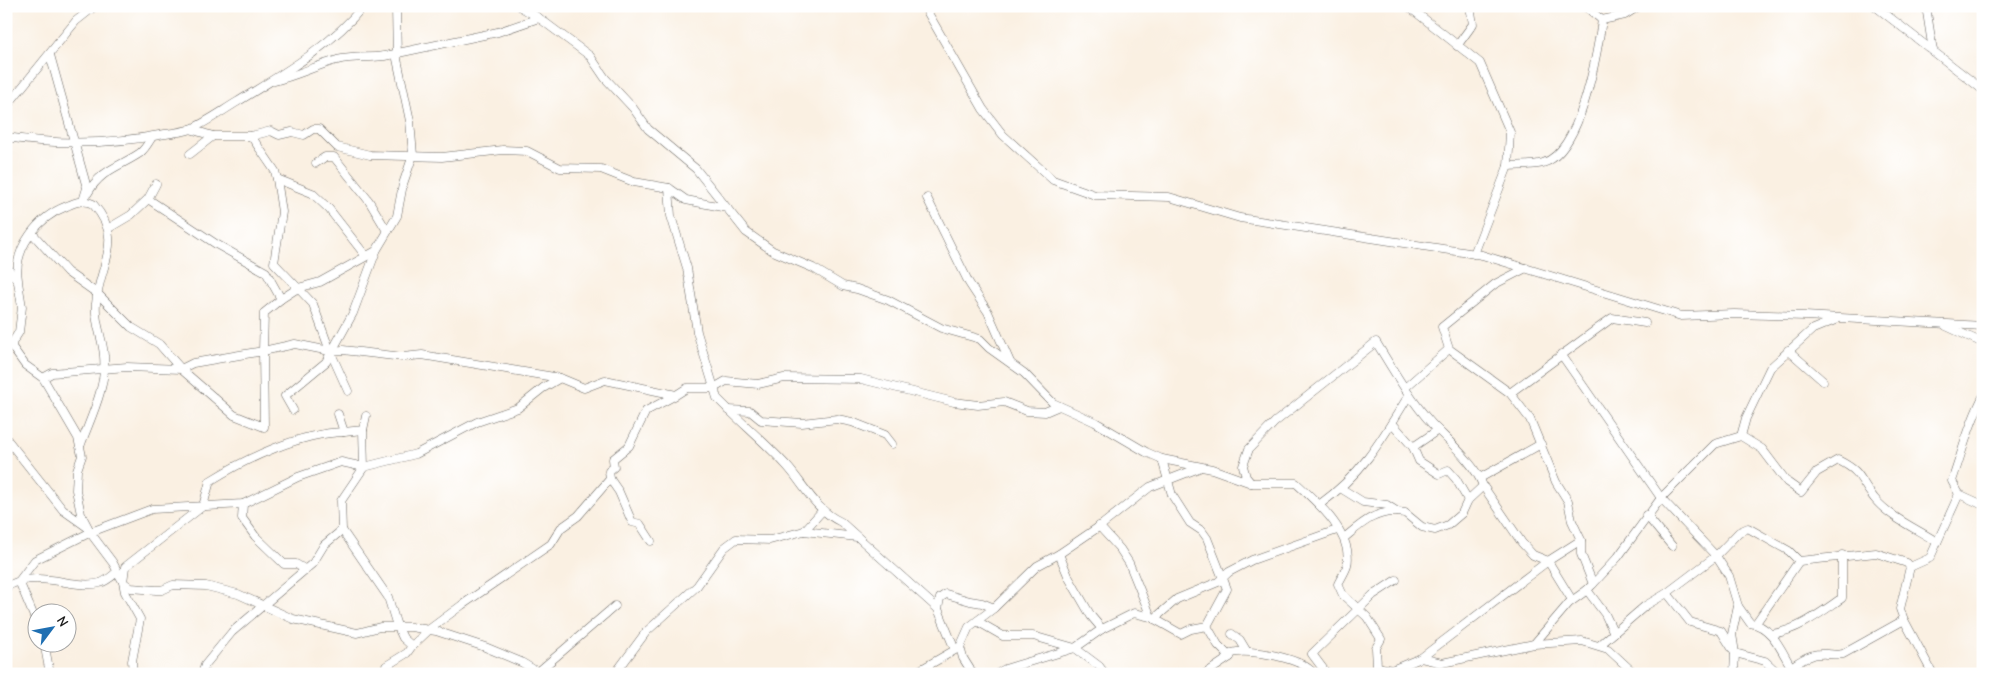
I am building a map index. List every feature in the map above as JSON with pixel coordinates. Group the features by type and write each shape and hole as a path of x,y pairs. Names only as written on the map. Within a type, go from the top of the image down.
{"street":[{"path":"6,107 76,21 95,6"},
{"path":"6,137 32,141 74,142 152,137 190,129 270,82 318,48 363,6"},
{"path":"293,410 285,396 326,362 330,351 353,313 376,251 397,216 403,184 413,155 410,121 397,59 396,6"},
{"path":"519,6 539,18 590,56 605,78 633,108 648,129 696,169 746,232 773,251 814,268 843,286 857,288 888,300 942,328 980,339 988,348 1010,362 1053,403 1095,422 1162,459 1251,483 1296,483 1330,516 1337,530 1344,538 1348,558 1347,568 1338,584 1343,595 1360,609 1381,639 1376,648 1377,666 1397,669 1405,674"},
{"path":"924,6 983,109 1003,134 1053,180 1095,195 1169,197 1188,204 1265,222 1474,254 1526,268 1681,316 1734,314 1983,326"},
{"path":"1408,6 1480,63 1510,132 1508,166 1474,254"},
{"path":"1457,46 1473,24 1470,6"},
{"path":"1585,6 1602,20"},
{"path":"1602,20 1624,15 1639,6"},
{"path":"1875,6 1981,87"},
{"path":"1926,6 1933,51"},
{"path":"270,82 297,76 337,60 363,55 385,58 398,52 498,32 539,18"},
{"path":"1508,166 1544,163 1564,148 1582,113 1602,20"},
{"path":"50,55 87,188 83,201"},
{"path":"190,129 214,136 251,136 271,131 279,135 292,132 304,135 313,129 319,129 337,147 370,155 442,157 503,150 527,152 560,168 601,169 634,182 669,188 686,200 727,208"},
{"path":"190,154 214,136"},
{"path":"251,136 275,171 277,179 282,212 274,263 313,304 330,351 348,391"},
{"path":"83,201 94,180 119,163 142,152 152,137"},
{"path":"316,163 325,157 334,157 369,201 387,231"},
{"path":"277,179 312,193 329,209 365,255"},
{"path":"109,228 131,215 148,199 156,184"},
{"path":"669,188 671,216 687,268 697,332 717,398 788,466 828,516 840,522 938,609 962,658 973,674"},
{"path":"927,198 969,283 988,312 1010,362"},
{"path":"148,199 216,244 266,272 281,300"},
{"path":"81,444 43,378 18,356 9,345 20,329 22,307 16,266 23,248 32,233 51,213 83,201 93,204 109,228 109,253 98,294 96,313 104,356 104,369 98,398 81,444 82,456 77,470 76,490 81,514 123,582 131,588 141,589 162,590 173,585 182,584 206,586 238,594 306,623 358,634 380,627 430,630 485,647 521,662 540,673 615,606"},
{"path":"32,233 67,272 98,294 131,327 159,344 181,369 234,415 264,428 264,313 298,288 320,282 365,255 376,251"},
{"path":"6,266 19,286"},
{"path":"1526,268 1495,284 1442,327 1449,349 1510,393 1530,419 1556,482 1568,501 1572,521 1581,540 1581,554 1590,587 1614,633"},
{"path":"1510,393 1612,318 1645,324"},
{"path":"1741,436 1746,418 1770,368 1813,329 1836,320"},
{"path":"1944,325 1983,344"},
{"path":"1251,483 1246,477 1243,466 1249,449 1276,422 1376,342 1406,387 1409,395 1438,430 1454,445 1522,543 1533,555 1548,561 1572,600"},
{"path":"43,378 52,373 127,367 181,369 193,363 295,344 330,351 343,350 403,357 422,355 560,378 584,388 605,380 676,395"},
{"path":"1406,387 1449,349"},
{"path":"1788,350 1823,381"},
{"path":"1561,354 1661,498 1716,556 1729,576 1738,606 1750,623 1756,624 1772,634 1791,667"},
{"path":"6,587 19,581 35,560 90,530 152,509 243,504 298,477 341,462 364,468 416,454 477,422 518,408 543,388 560,378"},
{"path":"651,541 640,524 632,522 620,492 610,479 609,470 614,467 613,459 629,446 646,411 687,388 714,388 726,381 758,384 784,378 861,379 954,402 978,405 1004,402 1027,412 1045,412 1059,406"},
{"path":"1319,505 1342,488 1365,464 1409,395"},
{"path":"1983,397 1973,416 1966,444 1952,481 1959,494 1983,506"},
{"path":"728,410 750,411 761,420 802,423 837,419 852,422 885,434 892,444"},
{"path":"338,414 344,432"},
{"path":"366,416 363,430 364,468 341,500 342,530 388,597 398,627 404,638 412,646"},
{"path":"1392,423 1413,447 1419,461 1439,474 1448,470 1456,479 1468,500"},
{"path":"133,674 132,661 140,619 124,592 125,567 162,540 203,506 210,481 237,464 294,441 325,432 363,430"},
{"path":"1413,447 1438,430"},
{"path":"1534,644 1572,600 1590,587 1618,557 1646,515 1661,498 1715,444 1741,436 1762,449 1787,482 1801,492 1816,472 1833,462 1838,460 1855,468 1874,499 1896,516 1938,542"},
{"path":"6,438 63,510 90,530"},
{"path":"1344,538 1369,518 1385,512 1406,513 1422,527 1435,530 1448,525 1462,513 1468,500 1481,482 1541,444"},
{"path":"1162,459 1172,495 1190,523 1202,531 1207,538 1227,589 1207,626"},
{"path":"913,674 958,649 969,627 994,608 1037,566 1059,554 1150,487 1201,468"},
{"path":"387,674 386,666 407,652 430,630 551,544 561,528 578,516 610,479"},
{"path":"1342,488 1363,502 1387,505 1398,512"},
{"path":"1910,567 1930,558 1959,494"},
{"path":"243,504 242,518 255,536 284,564 296,564 306,570"},
{"path":"804,531 823,510"},
{"path":"1646,515 1672,546"},
{"path":"1098,526 1120,549 1129,564 1153,618"},
{"path":"1600,645 1645,606 1667,594 1716,556 1739,532 1748,528 1789,551 1799,561 1820,560 1842,555 1876,553 1907,563 1910,567"},
{"path":"202,674 205,665 232,632 314,563 324,545 342,530"},
{"path":"1153,618 1177,598 1203,590 1252,560 1337,530"},
{"path":"615,674 646,632 697,586 724,548 736,540 770,540 804,531 856,537"},
{"path":"1382,674 1421,658 1548,561 1581,540"},
{"path":"1059,554 1069,578 1090,616 1102,629"},
{"path":"1772,634 1784,632 1811,620 1842,598 1842,555"},
{"path":"1756,624 1799,561"},
{"path":"1910,567 1900,609 1933,674"},
{"path":"6,581 45,579 94,584 108,579 117,572"},
{"path":"1327,674 1312,654 1373,595 1396,580"},
{"path":"19,581 28,602"},
{"path":"938,609 940,598 946,594 970,601 982,602 994,608"},
{"path":"1667,594 1690,622 1721,631 1735,653 1765,661 1780,674 1806,658 1820,654 1835,656 1844,654 1904,620"},
{"path":"1734,674 1735,653 1732,634 1738,606"},
{"path":"997,674 1005,669 1075,648 1102,629 1134,612 1153,618 1181,634 1191,629 1207,626"},
{"path":"977,621 1003,636 1033,636 1075,648 1099,666 1105,674"},
{"path":"1207,626 1218,645 1230,657"},
{"path":"1232,634 1240,640 1246,650"},
{"path":"1421,658 1442,663 1534,644 1582,641 1608,649 1636,674"},
{"path":"1205,674 1230,657 1232,653 1246,650 1256,654 1277,656 1296,661 1314,674"},
{"path":"46,652 50,674"}]}
